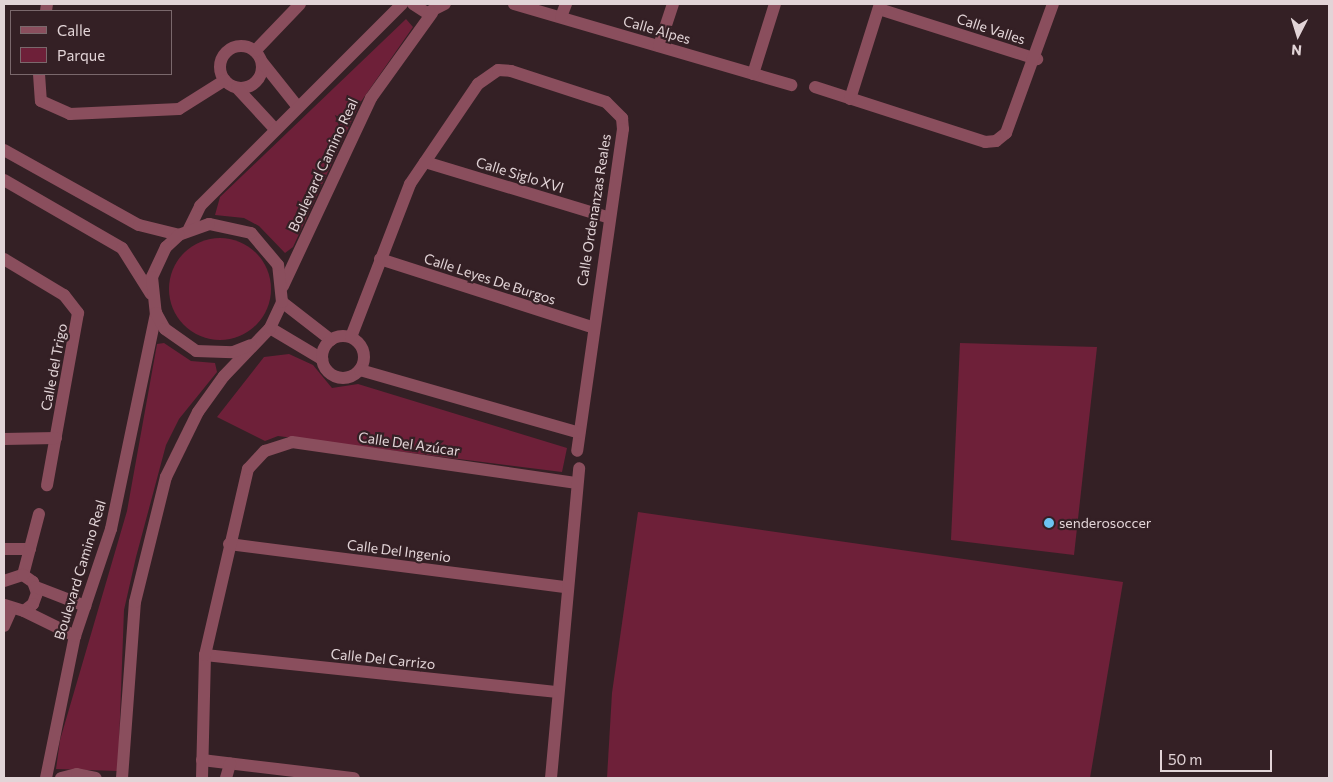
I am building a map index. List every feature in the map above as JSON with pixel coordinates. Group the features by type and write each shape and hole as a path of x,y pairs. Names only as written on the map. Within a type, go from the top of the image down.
{"street":[{"path":"255,51 300,4"},
{"path":"151,294 157,261 184,232 200,206 297,106 402,4"},
{"path":"413,4 432,12"},
{"name":"Boulevard Camino Real","path":"283,286 371,98 432,12 444,4"},
{"name":"Calle Alpes","path":"514,4 791,85"},
{"path":"561,18 566,4"},
{"path":"659,46 673,4"},
{"path":"753,74 775,4"},
{"path":"814,87 985,142 1006,133 1037,59 1053,4"},
{"path":"850,99 879,6"},
{"name":"Calle Valles","path":"879,6 1037,59"},
{"path":"275,129 237,88 225,80 220,68 224,54 236,46 255,51 297,106"},
{"path":"237,88 257,81 262,62"},
{"name":"Calle Ordenanzas Reales","path":"351,337 410,184 478,84 498,70 511,71 606,102 622,118 592,327 577,451"},
{"path":"39,75 41,101 70,114 179,109 225,80"},
{"path":"4,150 126,218 184,232 231,225 251,233 278,265 283,286 282,302 270,328 251,345 198,412 166,477 135,602 122,778"},
{"name":"Calle Siglo XVI","path":"425,162 607,217"},
{"path":"4,180 122,248 151,294 156,313 165,329 196,351 233,352 251,345"},
{"name":"Calle del Trigo","path":"4,259 64,295 78,313 47,485"},
{"name":"Calle Leyes De Burgos","path":"380,259 592,327"},
{"path":"282,302 331,340 351,337 364,352 360,370"},
{"name":"Boulevard Camino Real","path":"46,778 75,636 110,528 156,313"},
{"path":"270,328 322,359 328,371 341,378 360,370 579,433"},
{"path":"322,359 331,340"},
{"path":"4,439 56,438"},
{"name":"Calle Del Azúcar","path":"202,778 205,656 229,544 248,469 265,451 280,443 577,484"},
{"path":"552,778 566,588 579,468"},
{"path":"23,575 39,514"},
{"name":"Calle Del Ingenio","path":"229,544 566,588"},
{"path":"4,549 30,549"},
{"path":"23,575 36,587 85,606"},
{"path":"4,581 23,575"},
{"path":"13,608 33,604 36,587"},
{"path":"4,626 13,608"},
{"path":"13,608 75,636"},
{"name":"Calle Del Carrizo","path":"205,656 558,692"},
{"path":"202,760 354,778"},
{"path":"226,778 230,764"},
{"path":"61,778 77,774 96,778"}],"green space":[{"path":"406,19 413,27 360,103 293,247 285,253 259,226 244,218 215,215 220,197"},
{"path":"220,238 240,242 256,253 267,269 271,289 267,309 256,325 240,336 220,340 200,336 184,325 173,309 169,289 173,269 184,253 200,242"},
{"path":"164,343 191,361 215,363 217,372 179,419 166,445 136,557 124,610 118,771 56,769 60,740 127,511 157,344"},
{"path":"960,343 1097,347 1074,555 951,540"},
{"path":"289,354 313,365 332,388 358,384 567,448 562,472 278,436 265,441 217,417 264,357"},
{"path":"638,512 1123,582 1090,778 607,778 612,693"}],"place":[{"name":"senderosoccer","path":"1049,523"}]}
